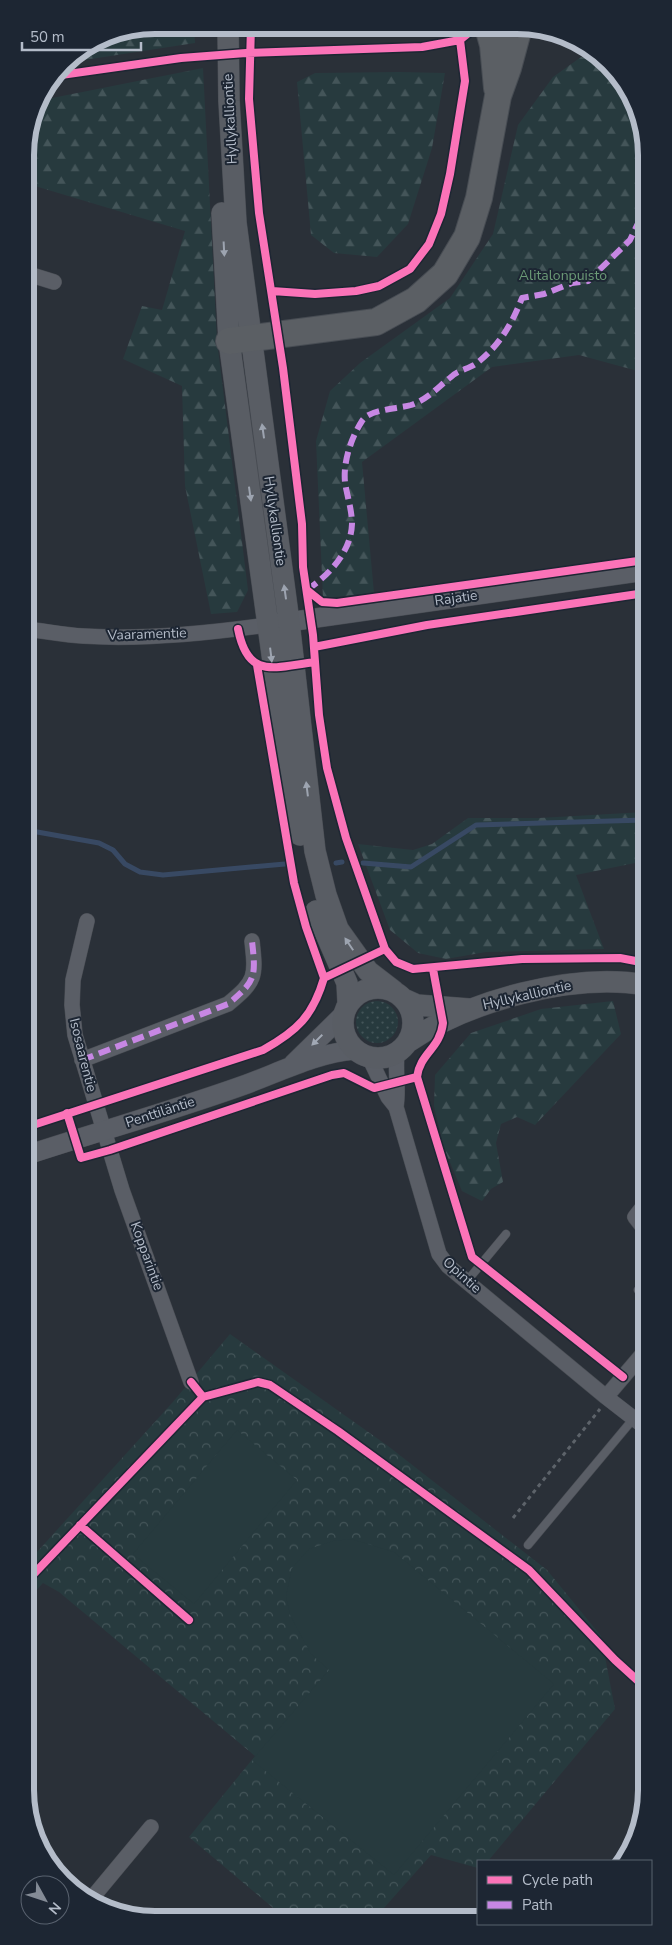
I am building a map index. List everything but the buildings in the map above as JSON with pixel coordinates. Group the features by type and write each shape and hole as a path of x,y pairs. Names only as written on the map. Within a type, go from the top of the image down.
{"highway":[{"path":"490,34 493,45 498,96"},
{"path":"240,340 376,322 416,300 445,274 467,238 479,198 498,96 517,34"}],"main road":[{"name":"Hyllykalliontie","path":"216,34 215,99 267,625 289,778 314,907 347,982 346,1009"},
{"name":"Hyllykalliontie","path":"228,34 229,101 240,340 289,622 315,851 326,895 338,929 360,961 379,981 417,1005 469,1009"},
{"name":"Hyllykalliontie","path":"402,1047 469,1009 527,993 581,983 638,985"},
{"path":"382,987 400,996 412,1014 413,1028 402,1047 383,1058 362,1054 347,1040 343,1028 346,1009 357,994 369,988 382,987"}],"street":[{"path":"34,276 54,282"},
{"name":"Rajatie","path":"267,625 638,572"},
{"name":"Vaaramentie","path":"34,630 84,636 179,634 267,625"},
{"name":"Isosaarentie","path":"87,921 73,980 72,1005 75,1035 103,1130"},
{"path":"82,1060 228,1004 245,990 256,972 252,941"},
{"name":"Penttiläntie","path":"292,1065 346,1009"},
{"name":"Opintie","path":"402,1047 396,1066 398,1092 396,1107 439,1254 448,1266 638,1421"},
{"name":"Penttiläntie","path":"34,1153 248,1084 292,1065 340,1051 362,1054"},
{"path":"362,1054 396,1107"},
{"name":"Kopparintie","path":"103,1130 191,1382"},
{"path":"606,1397 638,1359"},
{"path":"94,1895 151,1827"}],"lane":[{"path":"467,1281 506,1234"},
{"path":"528,1545 634,1418"}],"path":[{"path":"513,1518 598,1413 606,1397"}],"green space":[{"path":"194,34 195,43 79,61 108,43 131,36"},
{"name":"Alitalonpuisto","path":"581,57 591,59 613,81 626,101 632,116 638,147 638,371 579,355 492,367 362,462 374,593 323,598 316,441 330,391 360,363 450,298 493,234 518,125 553,77"},
{"path":"203,68 217,341 248,590 237,612 211,614 185,486 182,386 123,359 142,306 162,310 185,231 34,186 35,139 38,123 47,99"},
{"path":"315,73 445,73 432,148 408,224 377,257 334,253 311,235 297,82"},
{"path":"638,812 638,862 576,875 604,949 486,952 446,959 418,953 390,930 358,844 413,850 432,844 468,818 539,818"},
{"path":"381,1001 389,1004 395,1010 398,1022 395,1034 389,1040 373,1043 365,1040 359,1034 356,1018 359,1010 365,1004"},
{"path":"613,1001 621,1034 535,1125 517,1117 501,1124 496,1143 503,1182 491,1189 482,1201 462,1191 444,1148 434,1106 435,1075 471,1033 541,1009"},
{"path":"230,1334 388,1446 547,1570 601,1636 615,1709 489,1860 477,1860 477,1868 431,1855 381,1911 277,1911 189,1837 255,1756 59,1592 43,1583 34,1593 34,1555 172,1403"},
{"path":"237,1430 297,1480 194,1604 133,1554"},
{"path":"351,1539 394,1552 554,1684 394,1875 252,1760 329,1670 311,1654 290,1615 286,1596 292,1568 309,1549 333,1541"}],"waterway":[{"path":"363,863 411,867 476,825 638,820"},
{"path":"34,831 99,843 113,850 125,864 140,872 163,875 285,864"},
{"path":"336,863 342,862"}],"marked path":[{"path":"307,590 331,570 348,544 352,524 345,482 345,466 351,442 362,421 377,412 417,403 454,375 477,363 504,334 522,298 544,294 572,283 588,281 630,240 638,223"},
{"path":"82,1060 228,1004 244,990 252,977 254,971 252,941"}],"cycle path":[{"path":"251,34 249,99 259,213 283,368 302,524 303,567 313,635 319,715 327,768 346,838 385,949 396,962 413,969 522,959 620,958 638,961"},
{"path":"64,75 181,58 246,53 422,47 460,40 467,34"},
{"path":"272,291 315,294 356,291 379,286 410,269 429,244 441,214 450,174 465,81 460,40"},
{"path":"307,590 322,602 337,603 638,561"},
{"path":"314,647 427,625 638,594"},
{"path":"238,629 242,645 248,656 256,663 275,667 315,662"},
{"path":"257,665 294,883 306,927 324,978"},
{"path":"34,1125 263,1050 285,1036 302,1021 315,1003 324,978 385,949"},
{"path":"433,969 443,1023 438,1039 422,1062 417,1077 472,1257 623,1377"},
{"path":"67,1113 81,1158 110,1150 332,1075 344,1073 374,1088 417,1077"},
{"path":"191,1382 203,1397 258,1382 270,1385 338,1431 529,1570 615,1660 638,1681"},
{"path":"34,1574 203,1397"},
{"path":"80,1525 189,1620"}]}
